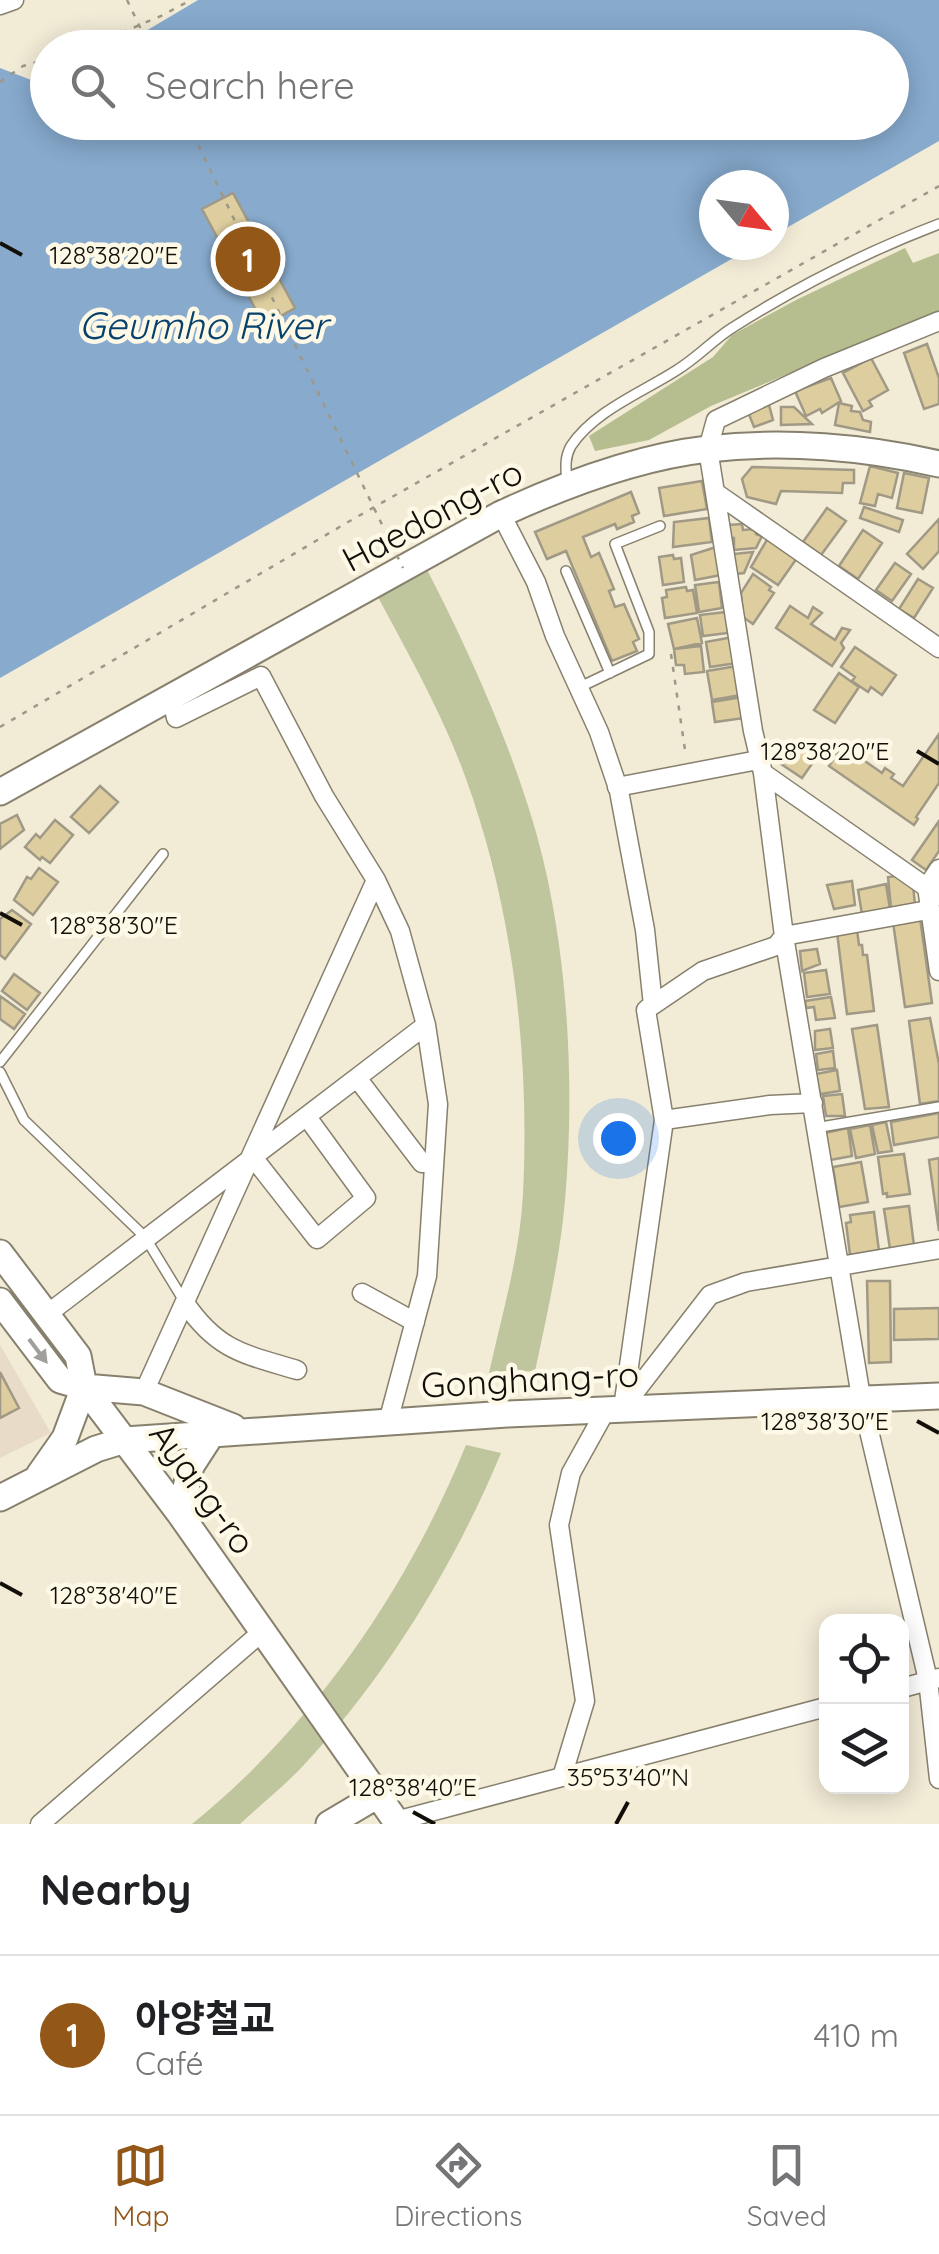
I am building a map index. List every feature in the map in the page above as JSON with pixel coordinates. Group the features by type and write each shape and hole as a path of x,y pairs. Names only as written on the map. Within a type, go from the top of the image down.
{"main road":[{"name":"Haedong-ro","path":"0,792 402,568 567,484 708,449 802,447 890,452 939,464"},
{"path":"0,1252 78,1356 84,1387 65,1438 36,1480"},
{"path":"0,1302 60,1380 84,1387 144,1392 241,1430"},
{"name":"Ayang-ro","path":"84,1387 180,1514 397,1822"},
{"name":"Gonghang-ro","path":"0,1498 96,1450 125,1440 606,1410 939,1396"},
{"path":"180,1514 186,1477 213,1432"},
{"path":"329,1824 378,1795"}],"street":[{"path":"0,5 14,0"},
{"path":"939,321 824,368 716,420 708,449 838,1268 861,1397 934,1680 939,1779"},
{"path":"716,494 939,648"},
{"path":"502,514 536,582 599,732 618,788 645,930 645,1010 664,1120 623,1408 710,1295 746,1282 939,1249"},
{"path":"172,694 176,718 260,676 324,796 376,880 400,931 426,1026 438,1104 427,1276 388,1422"},
{"path":"618,788 689,774 761,767 931,898"},
{"path":"939,869 931,898 939,971"},
{"path":"144,1392 376,880"},
{"path":"645,1010 704,971 776,946 784,936 931,898"},
{"path":"46,1315 426,1026"},
{"path":"357,1078 422,1162"},
{"path":"664,1120 770,1104 812,1103"},
{"path":"252,1156 317,1239 366,1198 307,1116"},
{"path":"362,1292 415,1322"},
{"path":"185,1303 200,1326 217,1341 240,1353 297,1370"},
{"path":"562,1777 585,1702 559,1525 571,1473 606,1410"},
{"path":"40,1824 263,1631"},
{"path":"909,1686 934,1680"},
{"path":"397,1822 819,1709"}],"lane":[{"path":"567,484 570,448 589,425 704,353 726,331 822,275 866,252 939,224"},
{"path":"578,688 649,654 649,632 614,544 660,526"},
{"path":"566,571 610,673"},
{"path":"0,1062 163,854"},
{"path":"0,1072 24,1120 146,1238 185,1303"},
{"path":"815,1128 939,1107"}],"path":[{"path":"127,0 141,30"},
{"path":"128,30 190,0"},
{"path":"0,82 30,64"},
{"path":"195,140 402,568"},
{"path":"0,727 348,522 939,186"},
{"path":"672,654 689,774"}],"shaded area":[{"path":"0,1345 51,1433 0,1458"}],"green space":[{"path":"905,248 913,263 939,253 939,311 711,406 649,440 595,451 589,436 713,357 732,335"},
{"path":"421,558 480,681 518,776 542,855 560,952 568,1053 568,1152 560,1243 535,1371 489,1373 514,1261 523,1194 524,1088 506,929 482,826 465,776 422,680 372,586"},
{"path":"466,1445 501,1453 440,1578 362,1696 302,1767 240,1824 192,1824 278,1743 353,1652 415,1551"}],"water":[{"name":"Geumho River","path":"198,0 939,0 939,141 789,226 789,170 699,170 699,260 730,260 0,678 0,68 30,79 30,140 909,140 909,30 148,30"}],"building":[{"path":"233,193 295,308 264,325 202,209"},
{"path":"927,344 939,378 939,404 924,409 904,353"},
{"path":"871,358 888,390 869,401 872,406 863,411 843,373"},
{"path":"831,378 841,401 822,413 820,409 806,416 795,391"},
{"path":"839,403 852,406 851,411 860,412 863,420 871,422 870,432 835,425"},
{"path":"769,405 773,420 754,427 748,412"},
{"path":"781,407 794,407 812,424 781,425"},
{"path":"870,466 898,473 892,498 878,494 875,506 860,503"},
{"path":"752,467 854,470 854,483 843,483 842,493 781,491 776,504 747,497 742,479"},
{"path":"904,473 929,478 922,513 897,508"},
{"path":"702,481 707,509 664,516 659,488"},
{"path":"631,492 639,513 632,516 634,522 617,529 615,524 583,537 591,557 599,553 614,589 609,591 615,607 624,604 639,639 633,642 637,651 612,661 566,551 547,559 535,532"},
{"path":"864,507 903,520 899,532 860,518"},
{"path":"827,508 846,521 821,555 803,542"},
{"path":"709,518 712,542 673,547 674,522"},
{"path":"939,519 939,551 923,569 907,554"},
{"path":"742,524 743,530 756,529 756,534 762,536 756,548 734,550 728,525"},
{"path":"863,530 882,543 858,579 839,566"},
{"path":"768,538 797,558 778,585 751,567"},
{"path":"716,547 721,575 695,580 691,555"},
{"path":"753,552 744,573 735,574 733,554"},
{"path":"673,555 674,559 681,558 684,582 663,585 659,557"},
{"path":"895,563 911,574 892,601 876,590"},
{"path":"753,574 774,593 753,624 743,617 741,593"},
{"path":"918,579 933,588 914,618 899,609"},
{"path":"719,582 722,608 699,612 695,585"},
{"path":"686,587 687,591 693,590 697,613 665,618 662,598 667,597 666,590"},
{"path":"790,606 808,618 813,607 822,613 811,624 835,640 842,628 850,630 832,666 776,628"},
{"path":"726,612 728,633 703,636 700,615"},
{"path":"697,618 702,643 674,649 668,624"},
{"path":"733,637 737,663 710,667 706,642"},
{"path":"701,646 704,672 685,674 684,665 676,665 674,649"},
{"path":"855,647 896,675 882,695 871,687 868,692 841,667"},
{"path":"737,666 741,695 712,700 707,671"},
{"path":"839,673 859,687 835,723 814,710"},
{"path":"742,697 744,718 715,722 712,702"},
{"path":"939,734 939,783 914,825 829,766 842,746 854,754 858,748 865,753 862,759 882,773 885,768 903,786"},
{"path":"791,742 816,758 802,778 774,755 782,744 787,748"},
{"path":"100,786 118,802 89,833 71,817"},
{"path":"17,815 24,830 0,849 0,824"},
{"path":"55,820 73,835 50,863 25,847 36,834 40,838"},
{"path":"939,821 939,851 926,870 912,860"},
{"path":"39,868 58,882 33,915 14,900 27,877 31,879"},
{"path":"898,876 913,885 915,905 891,908 888,877"},
{"path":"852,881 855,905 834,909 827,885"},
{"path":"886,884 890,909 862,914 858,890"},
{"path":"12,910 31,924 5,959 0,955 0,919"},
{"path":"920,918 932,1003 905,1007 893,922"},
{"path":"857,930 863,955 867,955 874,1011 847,1014 837,932"},
{"path":"817,949 820,964 802,971 800,951"},
{"path":"826,970 830,994 807,997 804,973"},
{"path":"14,974 40,993 27,1010 2,991"},
{"path":"0,996 25,1014 14,1029 0,1019"},
{"path":"831,997 835,1018 816,1020 814,1007 806,1008 805,1001"},
{"path":"930,1018 939,1064 939,1101 920,1104 909,1021"},
{"path":"877,1025 889,1107 865,1109 852,1029"},
{"path":"830,1029 833,1048 815,1050 815,1031"},
{"path":"833,1051 835,1068 818,1070 816,1054"},
{"path":"837,1070 840,1091 820,1094 816,1074"},
{"path":"842,1094 845,1116 826,1116 823,1096"},
{"path":"939,1113 939,1137 894,1145 891,1122"},
{"path":"886,1122 892,1151 878,1153 872,1125"},
{"path":"870,1125 875,1154 856,1158 850,1129"},
{"path":"848,1128 852,1156 830,1160 825,1133"},
{"path":"904,1154 910,1194 887,1197 887,1193 883,1194 878,1157"},
{"path":"939,1158 939,1231 929,1160"},
{"path":"861,1162 868,1202 839,1207 833,1167"},
{"path":"909,1206 914,1246 890,1249 884,1209"},
{"path":"874,1212 879,1251 850,1255 846,1223 851,1222 850,1215"},
{"path":"867,1281 890,1281 891,1362 869,1363"},
{"path":"939,1308 939,1339 894,1340 894,1309"},
{"path":"0,1372 19,1408 0,1418"}],"place":[{"name":"아양철교","path":"248,259"}]}
